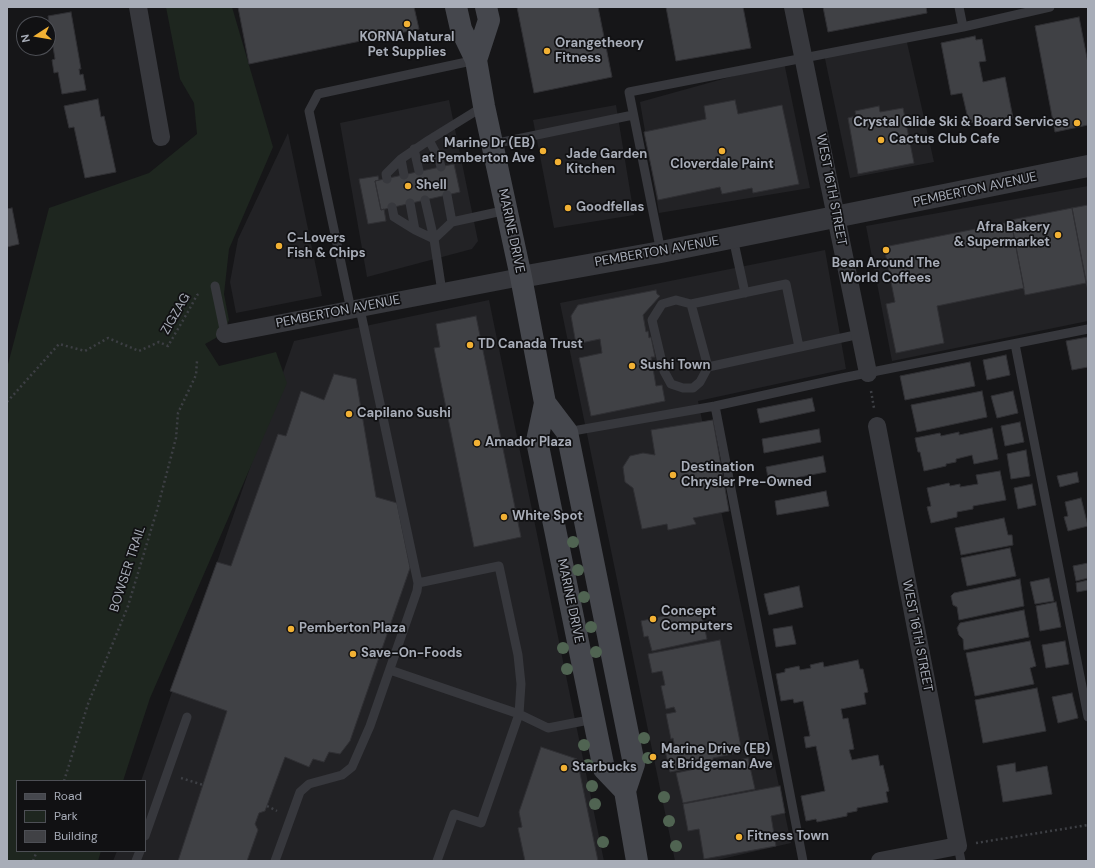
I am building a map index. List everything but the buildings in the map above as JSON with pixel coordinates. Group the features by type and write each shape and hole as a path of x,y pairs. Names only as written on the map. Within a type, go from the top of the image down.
{"main road":[{"name":"MARINE DRIVE","path":"456,7 461,29 476,60 484,106 521,277 545,403 537,441 604,769 625,792"},
{"name":"MARINE DRIVE","path":"476,60 489,20 486,7"},
{"name":"MARINE DRIVE","path":"545,403 567,432 634,764 625,792 637,861"}],"street":[{"path":"138,7 161,137"},
{"name":"WEST 16TH STREET","path":"793,7 837,218 868,378"},
{"name":"PEMBERTON AVENUE","path":"225,334 837,218 1088,166"},
{"name":"WEST 16TH STREET","path":"877,426 959,853"},
{"path":"880,861 959,853"}],"lane":[{"path":"959,7 963,27"},
{"path":"661,252 629,92 963,27 1050,7"},
{"path":"275,861 300,792 309,784 342,775 352,767 390,670 417,591 418,583 309,111 318,94 476,60"},
{"path":"386,179 386,174 414,149 484,106"},
{"path":"493,144 633,115"},
{"path":"429,140 439,159 441,167"},
{"path":"414,149 419,171"},
{"path":"401,159 404,175"},
{"path":"447,195 452,222"},
{"path":"425,200 434,239 442,292"},
{"path":"410,203 415,230"},
{"path":"392,207 394,217 415,230 434,239"},
{"path":"434,239 452,222 507,210"},
{"path":"733,238 745,293"},
{"path":"691,304 708,367 700,382 693,388 683,388 672,384 664,371 652,320 662,304 676,300 691,304 786,284 799,347"},
{"path":"215,286 225,334"},
{"path":"567,432 868,378 1015,344 1088,329"},
{"path":"708,367 860,334"},
{"path":"1015,344 1088,717"},
{"path":"714,406 803,861"},
{"path":"418,583 499,566 518,655 521,684 518,714 481,823 454,814 438,861"},
{"path":"390,670 518,714 548,728 594,719"},
{"path":"146,833 187,717"}],"path":[{"name":"ZIGZAG","path":"7,402 59,344 86,351 108,338 139,351 159,342 168,346 196,295 206,292"},
{"name":"BOWSER TRAIL","path":"64,780 88,704 128,606 158,510 174,445 178,413 196,375 197,360"},
{"path":"868,378 877,426"},
{"path":"167,773 203,785"},
{"path":"959,853 1088,825"}],"shaded area":[{"path":"906,38 934,162 850,178 824,54"},
{"path":"784,62 810,188 659,213 640,102"},
{"path":"449,100 478,241 472,249 367,277 340,123"},
{"path":"616,105 634,215 554,228 533,120"},
{"path":"288,133 322,296 236,313 230,282 238,239"},
{"path":"1088,186 1088,321 892,361 866,226"},
{"path":"825,250 846,369 698,401 791,843 713,861 675,861 560,303"},
{"path":"489,300 604,861 113,861 117,852 146,852 146,780 141,780 294,341"}],"green space":[{"path":"166,7 232,7 273,147 229,249 224,294 229,320 223,334 205,344 219,366 276,352 287,383 150,698 123,780 16,780 16,852 101,852 98,861 7,861 7,368 49,208 149,173 197,134 194,103 180,79"}],"place":[{"name":"KORNA Natural Pet Supplies","path":"407,24"},
{"name":"Orangetheory Fitness","path":"547,51"},
{"name":"Crystal Glide Ski & Board Services","path":"1077,123"},
{"name":"Cactus Club Cafe","path":"881,140"},
{"name":"Marine Dr (EB) at Pemberton Ave","path":"543,151"},
{"name":"Cloverdale Paint","path":"722,151"},
{"name":"Jade Garden Kitchen","path":"558,162"},
{"name":"Shell","path":"408,186"},
{"name":"Goodfellas","path":"568,208"},
{"name":"Afra Bakery & Supermarket","path":"1058,235"},
{"name":"C-Lovers Fish & Chips","path":"279,246"},
{"name":"Bean Around The World Coffees","path":"886,250"},
{"name":"TD Canada Trust","path":"470,345"},
{"name":"Sushi Town","path":"632,366"},
{"name":"Capilano Sushi","path":"349,414"},
{"name":"Amador Plaza","path":"477,443"},
{"name":"Destination Chrysler Pre-Owned","path":"673,475"},
{"name":"White Spot","path":"504,517"},
{"name":"Concept Computers","path":"653,619"},
{"name":"Pemberton Plaza","path":"291,629"},
{"name":"Save-On-Foods","path":"353,654"},
{"name":"Marine Drive (EB) at Bridgeman Ave","path":"653,757"},
{"name":"Starbucks","path":"564,768"},
{"name":"Fitness Town","path":"739,837"}]}
